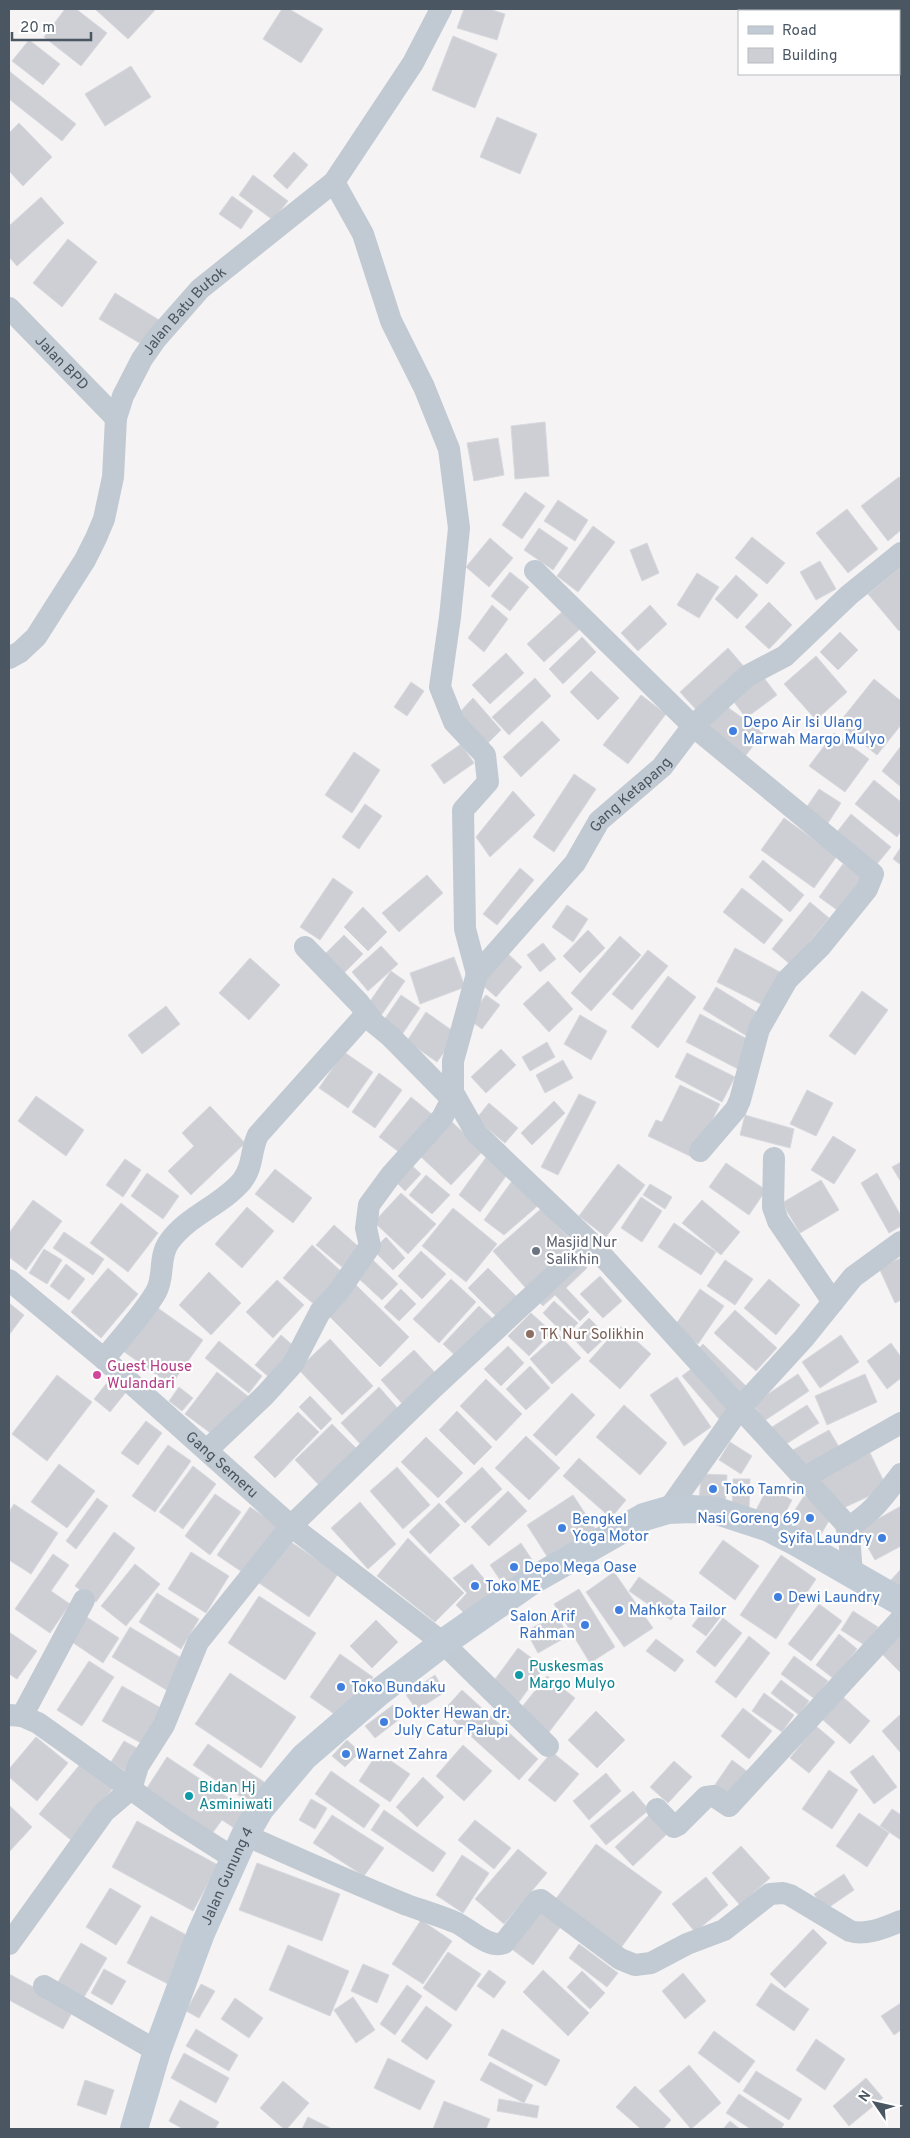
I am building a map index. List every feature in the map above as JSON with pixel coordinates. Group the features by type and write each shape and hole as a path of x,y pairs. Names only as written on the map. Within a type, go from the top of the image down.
{"street":[{"name":"Jalan Batu Butok","path":"9,658 29,645 43,626 85,560 96,538 104,518 113,477 116,418 127,387 142,359 156,339 200,289 334,182 413,63 441,9"},
{"path":"334,182 363,234 391,321 424,386 449,449 459,528 440,687 454,722 485,755 488,782 463,810 465,929 477,974"},
{"name":"Jalan BPD","path":"9,308 116,418"},
{"name":"Gang Ketapang","path":"452,1098 453,1062 477,974 575,863 600,822 662,767 693,726 747,676 785,656 849,595 901,553"},
{"path":"535,571 693,726 871,871 873,876 867,889 820,948 787,980 759,1029 736,1109 700,1151"},
{"path":"305,948 360,1003 374,1023 390,1036 452,1098 455,1096 476,1133 590,1242 834,1510 847,1528 852,1575"},
{"path":"104,1359 155,1293 161,1274 160,1262 162,1254 176,1232 240,1182 252,1163 253,1144 258,1135 368,1013"},
{"path":"207,1450 265,1396 293,1364 320,1312 339,1291 370,1246 366,1228 369,1205 391,1175 442,1118 452,1098"},
{"path":"774,1158 773,1207 778,1221 832,1302"},
{"path":"9,1944 104,1812 131,1789 138,1766 164,1725 198,1642 291,1526 590,1242"},
{"path":"668,1510 740,1408 804,1338 832,1302 863,1268 901,1242"},
{"name":"Gang Semeru","path":"9,1280 104,1359 291,1526 443,1643 548,1746"},
{"path":"805,1478 901,1423"},
{"path":"847,1528 874,1510 901,1474"},
{"name":"Jalan Gunung 4","path":"134,2129 157,2052 201,1933 240,1847 260,1809 304,1757 378,1693 443,1643 542,1575 624,1527 644,1517 668,1510 717,1512 769,1528 901,1602"},
{"path":"84,1600 15,1716 38,1723 176,1822 240,1847 408,1906 438,1914 463,1926 492,1944 504,1943 537,1901 541,1900 620,1959 635,1965 651,1963 687,1944 724,1930 770,1894 790,1895 856,1933 869,1932 901,1922"},
{"path":"657,1809 674,1827 706,1797 714,1796 729,1806 901,1618"},
{"path":"44,1986 157,2052"}],"building":[{"path":"65,9 76,9 107,33 81,66 44,37"},
{"path":"95,9 156,9 128,39"},
{"path":"282,9 289,9 323,29 301,63 263,39"},
{"path":"464,9 489,9 505,14 497,40 457,28"},
{"path":"453,36 497,54 475,108 432,90"},
{"path":"29,40 60,64 43,85 12,61"},
{"path":"131,66 151,97 105,126 85,94"},
{"path":"9,71 76,124 62,141 9,99"},
{"path":"497,117 537,134 520,174 480,157"},
{"path":"19,123 52,157 23,186 9,171 9,133"},
{"path":"294,152 308,165 287,189 273,176"},
{"path":"253,175 288,201 273,220 239,195"},
{"path":"232,196 253,211 241,229 219,214"},
{"path":"41,197 64,223 17,266 9,257 9,226"},
{"path":"68,239 97,262 62,307 33,283"},
{"path":"115,293 159,320 143,345 99,319"},
{"path":"545,422 549,476 515,479 511,426"},
{"path":"498,438 504,475 474,481 467,443"},
{"path":"899,477 901,480 901,530 888,541 861,506"},
{"path":"525,492 545,506 522,539 502,525"},
{"path":"558,500 588,520 575,541 544,521"},
{"path":"847,509 878,549 848,573 816,533"},
{"path":"593,526 615,542 578,592 557,576"},
{"path":"539,528 568,548 553,570 524,550"},
{"path":"752,537 785,563 767,584 735,558"},
{"path":"490,538 513,558 489,587 466,567"},
{"path":"647,543 659,573 642,581 630,550"},
{"path":"820,561 836,589 816,600 800,572"},
{"path":"901,567 901,629 899,631 868,594"},
{"path":"510,572 529,587 510,611 491,596"},
{"path":"697,573 719,587 699,618 677,605"},
{"path":"736,575 758,595 737,619 715,599"},
{"path":"769,602 792,625 769,649 745,627"},
{"path":"492,605 508,619 484,652 468,638"},
{"path":"650,605 667,624 638,651 621,633"},
{"path":"564,610 581,628 544,662 527,644"},
{"path":"840,632 858,650 838,670 820,652"},
{"path":"582,637 596,652 563,684 549,669"},
{"path":"728,648 747,670 700,714 680,692"},
{"path":"506,653 524,673 490,704 472,685"},
{"path":"816,656 847,692 816,720 784,684"},
{"path":"591,671 619,698 598,720 570,692"},
{"path":"761,674 777,695 746,718 731,698"},
{"path":"535,678 551,696 509,735 492,717"},
{"path":"874,679 901,701 901,725 877,755 838,724"},
{"path":"411,682 424,691 407,716 394,707"},
{"path":"641,695 666,714 628,764 603,745"},
{"path":"473,698 501,730 487,744 459,713"},
{"name":"Depo Air Isi Ulang Marwah Margo Mulyo","path":"722,703 763,733 743,759 703,729"},
{"path":"542,721 560,740 521,777 503,757"},
{"path":"834,733 869,759 845,792 809,766"},
{"path":"461,744 474,763 444,784 431,765"},
{"path":"901,746 901,787 882,771"},
{"path":"354,752 380,770 352,813 325,795"},
{"path":"574,774 596,789 554,852 533,837"},
{"path":"874,780 901,802 901,831 897,837 855,804"},
{"path":"819,789 841,803 828,823 806,808"},
{"path":"513,791 535,815 490,857 476,837"},
{"path":"365,804 382,816 359,849 342,837"},
{"path":"851,814 891,847 877,864 837,832"},
{"path":"784,818 837,856 814,888 761,850"},
{"path":"901,847 901,865 893,859"},
{"path":"763,860 804,895 790,912 749,877"},
{"path":"843,864 864,878 840,912 819,897"},
{"path":"520,868 534,880 497,925 483,914"},
{"path":"427,875 443,893 399,932 382,913"},
{"path":"333,878 353,892 320,940 300,927"},
{"path":"742,888 783,920 764,944 723,912"},
{"path":"810,902 829,918 791,965 772,949"},
{"path":"567,905 588,919 573,942 552,927"},
{"path":"363,907 387,932 368,951 344,927"},
{"path":"588,930 605,948 580,973 563,956"},
{"path":"344,935 363,954 343,974 324,955"},
{"path":"620,936 641,955 591,1011 571,993"},
{"path":"543,943 556,959 540,972 527,955"},
{"path":"381,946 398,964 368,991 352,972"},
{"path":"735,948 780,972 763,1005 717,982"},
{"path":"648,950 668,966 632,1010 612,994"},
{"path":"505,951 522,967 496,997 478,981"},
{"path":"454,957 465,987 420,1004 410,973"},
{"path":"250,958 280,985 249,1020 219,993"},
{"path":"391,971 405,981 380,1017 366,1007"},
{"path":"668,976 696,997 658,1048 631,1027"},
{"path":"548,981 573,1009 549,1032 523,1004"},
{"path":"716,987 763,1016 750,1038 703,1009"},
{"path":"862,991 888,1010 855,1055 829,1036"},
{"path":"401,995 420,1008 401,1036 382,1023"},
{"path":"486,995 500,1005 482,1029 468,1019"},
{"path":"166,1006 180,1024 142,1054 128,1035"},
{"path":"426,1012 457,1034 437,1062 407,1041"},
{"path":"700,1014 753,1042 738,1069 686,1042"},
{"path":"580,1015 607,1031 591,1060 564,1044"},
{"path":"547,1042 555,1057 530,1071 522,1057"},
{"path":"501,1049 516,1065 486,1093 471,1077"},
{"path":"344,1052 373,1072 348,1108 319,1088"},
{"path":"687,1053 735,1077 722,1102 675,1077"},
{"path":"563,1060 573,1078 545,1093 536,1075"},
{"path":"379,1073 402,1090 375,1128 352,1112"},
{"path":"680,1085 720,1104 694,1158 648,1136 656,1120 662,1122"},
{"path":"807,1090 833,1103 816,1136 790,1124"},
{"path":"579,1094 596,1102 558,1175 541,1167"},
{"path":"36,1096 84,1130 66,1156 18,1121"},
{"path":"411,1097 434,1116 403,1155 379,1137"},
{"path":"554,1101 565,1113 532,1145 521,1133"},
{"path":"489,1103 518,1128 505,1143 476,1119"},
{"path":"210,1106 245,1143 191,1195 168,1171 194,1146 182,1133"},
{"path":"745,1115 794,1129 790,1148 740,1135"},
{"path":"451,1121 483,1151 451,1185 419,1155"},
{"path":"833,1136 856,1150 834,1184 811,1170"},
{"path":"487,1156 509,1172 480,1212 459,1195"},
{"path":"125,1159 141,1170 123,1197 106,1185"},
{"path":"408,1162 421,1174 405,1191 393,1179"},
{"path":"901,1162 901,1182 892,1167"},
{"path":"726,1163 766,1190 749,1215 709,1187"},
{"path":"618,1164 645,1185 606,1237 579,1216"},
{"path":"275,1169 312,1198 293,1223 255,1194"},
{"path":"147,1173 179,1196 163,1219 131,1196"},
{"path":"877,1173 901,1216 901,1226 889,1233 861,1183"},
{"path":"426,1175 450,1195 432,1214 409,1195"},
{"path":"821,1180 839,1210 800,1233 782,1203"},
{"path":"512,1181 541,1203 504,1235 484,1220"},
{"path":"650,1184 672,1197 665,1209 643,1195"},
{"path":"401,1193 436,1224 408,1254 374,1222"},
{"path":"641,1197 662,1211 642,1242 621,1228"},
{"path":"33,1200 62,1221 26,1270 9,1257 9,1233"},
{"path":"702,1200 740,1232 721,1255 682,1223"},
{"path":"121,1203 158,1233 128,1272 90,1243"},
{"path":"247,1207 274,1231 242,1268 215,1244"},
{"path":"453,1208 497,1244 466,1282 422,1246"},
{"name":"Masjid Nur Salikhin","path":"542,1208 580,1251 531,1294 493,1251"},
{"path":"674,1223 716,1252 701,1275 658,1247"},
{"path":"334,1225 359,1247 342,1267 316,1245"},
{"path":"64,1232 104,1259 93,1275 53,1248"},
{"path":"386,1237 405,1258 393,1270 373,1250"},
{"path":"312,1245 343,1273 315,1305 283,1278"},
{"path":"44,1249 62,1260 47,1284 29,1273"},
{"path":"421,1251 446,1274 422,1299 398,1276"},
{"path":"577,1257 587,1268 566,1288 589,1312 580,1321 555,1295 543,1306 535,1298"},
{"path":"901,1258 901,1300 895,1303 879,1268"},
{"path":"373,1260 398,1284 382,1300 357,1277"},
{"path":"725,1260 753,1279 735,1305 707,1286"},
{"path":"66,1264 85,1279 69,1300 50,1286"},
{"path":"108,1268 138,1294 101,1338 71,1312"},
{"path":"488,1268 522,1302 502,1322 468,1288"},
{"path":"209,1272 241,1303 211,1335 179,1305"},
{"path":"600,1276 622,1301 603,1318 580,1294"},
{"path":"451,1279 476,1302 439,1343 413,1319"},
{"path":"769,1279 800,1305 776,1335 744,1308"},
{"path":"277,1280 304,1305 273,1338 246,1312"},
{"path":"355,1284 409,1337 380,1367 326,1313"},
{"path":"401,1289 416,1304 399,1321 384,1307"},
{"path":"700,1289 724,1306 698,1344 674,1327"},
{"path":"554,1301 578,1323 566,1336 543,1313"},
{"path":"9,1303 24,1315 9,1335"},
{"path":"155,1306 203,1340 171,1385 123,1351"},
{"path":"479,1306 496,1322 460,1360 443,1344"},
{"path":"735,1310 777,1348 756,1371 714,1333"},
{"name":"TK Nur Solikhin","path":"531,1313 552,1332 529,1356 508,1336"},
{"path":"589,1318 607,1336 588,1354 571,1336"},
{"path":"620,1326 651,1354 620,1389 589,1361"},
{"path":"558,1334 581,1358 552,1384 530,1359"},
{"path":"281,1335 297,1349 270,1378 255,1365"},
{"path":"841,1335 859,1362 820,1388 802,1362"},
{"path":"330,1339 373,1386 342,1415 298,1369"},
{"path":"219,1341 262,1376 249,1393 205,1358"},
{"path":"891,1343 901,1357 901,1378 887,1389 867,1361"},
{"path":"703,1344 747,1387 738,1396 694,1353"},
{"path":"508,1346 524,1363 501,1386 484,1369"},
{"path":"414,1350 440,1378 406,1408 381,1380"},
{"path":"530,1366 550,1388 526,1410 506,1389"},
{"path":"695,1366 732,1408 719,1419 682,1376"},
{"path":"217,1372 249,1397 217,1438 185,1414"},
{"path":"114,1374 130,1387 110,1412 94,1399"},
{"path":"798,1374 809,1391 764,1421 753,1404"},
{"path":"865,1374 877,1402 827,1425 815,1396"},
{"path":"57,1375 92,1402 47,1461 12,1434"},
{"path":"677,1377 711,1427 684,1446 650,1395"},
{"path":"486,1379 522,1414 496,1441 460,1406"},
{"path":"179,1387 193,1398 182,1411 169,1401"},
{"path":"379,1387 401,1412 363,1447 341,1423"},
{"path":"572,1393 595,1415 556,1456 533,1435"},
{"path":"310,1396 332,1419 321,1430 299,1407"},
{"path":"624,1405 667,1443 640,1475 596,1437"},
{"path":"807,1405 819,1423 783,1446 772,1427"},
{"path":"457,1411 492,1447 474,1465 439,1430"},
{"path":"298,1412 319,1432 275,1478 254,1457"},
{"path":"146,1421 162,1433 138,1465 121,1453"},
{"path":"332,1424 358,1450 321,1487 295,1460"},
{"path":"829,1430 842,1452 804,1473 791,1451"},
{"path":"526,1436 560,1468 529,1500 495,1468"},
{"path":"426,1437 463,1473 438,1498 401,1462"},
{"path":"730,1442 752,1456 741,1474 719,1460"},
{"path":"168,1445 191,1461 155,1512 132,1496"},
{"path":"870,1453 887,1488 841,1509 819,1478"},
{"path":"579,1458 626,1500 611,1518 563,1476"},
{"path":"59,1464 95,1491 67,1528 31,1502"},
{"path":"193,1466 216,1484 183,1529 159,1512"},
{"path":"397,1467 430,1505 403,1529 370,1491"},
{"path":"482,1467 502,1489 465,1523 445,1502"},
{"name":"Toko Tamrin","path":"701,1474 727,1475 725,1505 699,1504"},
{"path":"733,1479 750,1479 749,1510 732,1510"},
{"path":"768,1487 792,1500 779,1525 755,1512"},
{"path":"508,1491 527,1511 489,1546 471,1527"},
{"path":"215,1494 241,1512 210,1555 185,1536"},
{"name":"Bengkel Yoga Motor","path":"573,1495 596,1530 550,1561 527,1525"},
{"name":"Nasi Goreng 69","path":"804,1496 833,1514 817,1541 787,1522"},
{"path":"97,1498 108,1506 76,1549 66,1541"},
{"path":"360,1502 396,1544 368,1569 331,1528"},
{"path":"439,1503 460,1525 430,1554 409,1532"},
{"path":"14,1504 58,1533 31,1574 9,1560 9,1512"},
{"name":"Syifa Laundry","path":"901,1506 901,1546 875,1560 858,1530"},
{"path":"250,1507 280,1527 248,1576 217,1555"},
{"path":"114,1532 135,1548 96,1602 75,1586"},
{"path":"408,1538 464,1593 435,1622 377,1576"},
{"path":"288,1540 338,1574 309,1617 259,1583"},
{"path":"723,1540 759,1566 735,1600 699,1573"},
{"name":"Depo Mega Oase","path":"521,1543 538,1569 507,1590 490,1565"},
{"path":"191,1552 229,1576 206,1613 168,1589"},
{"path":"53,1554 69,1565 51,1591 70,1604 50,1633 15,1609"},
{"name":"Dewi Laundry","path":"781,1555 816,1579 776,1639 740,1615"},
{"path":"135,1564 160,1584 126,1626 101,1606"},
{"name":"Toko ME","path":"472,1564 498,1596 470,1619 456,1605 467,1593 453,1578"},
{"path":"901,1569 901,1591 890,1581"},
{"name":"Mahkota Tailor","path":"614,1572 653,1628 624,1647 586,1592"},
{"path":"639,1577 680,1606 671,1620 629,1591"},
{"name":"Salon Arif Rahman","path":"579,1589 615,1647 590,1663 554,1604"},
{"path":"157,1593 199,1619 181,1649 139,1622"},
{"path":"259,1596 316,1633 285,1680 228,1643"},
{"path":"710,1602 724,1612 706,1636 692,1626"},
{"path":"819,1604 842,1621 811,1661 788,1644"},
{"path":"853,1611 878,1627 866,1646 841,1630"},
{"path":"82,1614 119,1638 103,1663 66,1638"},
{"path":"557,1615 568,1636 538,1653 526,1631"},
{"path":"723,1618 742,1633 715,1667 696,1652"},
{"path":"376,1620 398,1642 372,1668 350,1646"},
{"path":"130,1627 188,1662 170,1692 112,1657"},
{"path":"901,1628 901,1673 879,1651"},
{"path":"9,1632 37,1651 17,1679 9,1674"},
{"path":"839,1634 857,1649 834,1679 816,1665"},
{"path":"749,1636 770,1653 736,1698 715,1682"},
{"path":"656,1639 684,1660 675,1672 646,1651"},
{"name":"Puskesmas Margo Mulyo","path":"518,1648 544,1667 519,1702 493,1682"},
{"name":"Toko Bundaku","path":"340,1654 373,1677 343,1720 310,1697"},
{"path":"794,1656 828,1681 815,1699 781,1674"},
{"path":"89,1661 114,1677 82,1726 57,1710"},
{"path":"230,1673 296,1717 261,1768 195,1724"},
{"path":"435,1675 445,1692 417,1710 406,1695"},
{"path":"547,1676 575,1698 546,1736 517,1713"},
{"path":"781,1680 809,1701 799,1715 771,1693"},
{"path":"122,1686 168,1712 148,1747 102,1721"},
{"path":"462,1690 538,1759 519,1780 443,1711"},
{"path":"764,1693 794,1715 782,1732 752,1711"},
{"path":"842,1696 870,1721 850,1744 822,1719"},
{"name":"Dokter Hewan dr. July Catur Palupi","path":"393,1705 401,1718 375,1738 365,1726"},
{"path":"743,1708 772,1731 749,1759 721,1736"},
{"path":"596,1711 625,1740 597,1768 568,1740"},
{"path":"901,1714 901,1751 900,1752 882,1731"},
{"path":"816,1726 835,1742 809,1773 790,1758"},
{"path":"36,1737 68,1763 37,1801 9,1777 9,1769"},
{"name":"Warnet Zahra","path":"347,1740 360,1752 345,1767 332,1756"},
{"path":"124,1741 144,1752 130,1774 111,1762"},
{"path":"208,1744 267,1784 253,1805 193,1765"},
{"path":"463,1745 492,1771 464,1801 436,1776"},
{"path":"378,1752 410,1774 390,1802 359,1781"},
{"path":"552,1752 579,1774 555,1802 528,1780"},
{"path":"873,1755 897,1787 874,1804 850,1772"},
{"name":"Bidan Hj Asminiwati","path":"167,1757 253,1814 242,1833 222,1820 211,1835 145,1791"},
{"path":"732,1760 748,1772 728,1800 712,1789"},
{"path":"674,1761 692,1777 668,1803 650,1787"},
{"path":"82,1762 113,1788 71,1840 39,1814"},
{"path":"829,1770 858,1790 832,1829 802,1809"},
{"path":"331,1771 380,1805 364,1828 315,1794"},
{"path":"606,1773 621,1791 589,1820 573,1801"},
{"path":"423,1777 444,1797 417,1827 396,1807"},
{"path":"633,1791 649,1810 606,1845 590,1826"},
{"path":"311,1799 327,1808 315,1829 299,1820"},
{"path":"9,1805 32,1827 9,1852"},
{"path":"892,1809 901,1815 901,1840 880,1826"},
{"path":"384,1810 446,1853 433,1872 371,1830"},
{"path":"859,1813 889,1833 867,1867 836,1846"},
{"path":"650,1814 668,1833 633,1866 615,1847"},
{"path":"332,1815 384,1848 364,1876 313,1843"},
{"path":"475,1820 511,1848 494,1869 458,1840"},
{"path":"137,1821 218,1865 193,1911 112,1867"},
{"path":"596,1844 662,1892 620,1949 555,1900"},
{"path":"741,1846 770,1878 740,1905 712,1873"},
{"path":"518,1849 547,1873 504,1924 475,1899"},
{"path":"462,1855 489,1873 463,1913 436,1895"},
{"path":"257,1863 340,1894 322,1941 239,1910"},
{"path":"844,1874 854,1890 825,1910 814,1894"},
{"path":"706,1877 728,1905 695,1932 672,1904"},
{"path":"110,1888 141,1906 116,1945 86,1927"},
{"path":"540,1905 564,1922 533,1965 509,1947"},
{"path":"151,1916 196,1940 172,1986 127,1963"},
{"path":"421,1920 452,1941 423,1984 392,1964"},
{"path":"813,1929 827,1943 785,1988 770,1974"},
{"path":"81,1943 107,1958 84,1997 58,1982"},
{"path":"579,1944 618,1973 607,1987 569,1958"},
{"path":"288,1945 349,1971 330,2016 269,1990"},
{"path":"448,1952 481,1974 456,2011 423,1988"},
{"path":"363,1964 389,1975 377,2003 351,1991"},
{"path":"104,1969 126,1981 112,2005 91,1993"},
{"path":"489,1970 506,1982 494,1998 477,1986"},
{"path":"543,1970 589,2013 568,2036 523,1992"},
{"path":"582,1971 605,1993 590,2009 567,1987"},
{"path":"683,1973 706,2001 685,2019 662,1991"},
{"path":"9,1974 74,2009 63,2029 9,2000"},
{"path":"771,1983 809,2009 794,2031 756,2005"},
{"path":"201,1984 215,1991 199,2018 186,2011"},
{"path":"407,1985 422,1996 395,2035 380,2024"},
{"path":"353,1997 375,2030 356,2043 334,2010"},
{"path":"235,1998 263,2018 249,2038 221,2019"},
{"path":"901,2003 901,2030 894,2035 881,2016"},
{"path":"426,2006 452,2025 427,2060 401,2041"},
{"path":"196,2029 238,2055 229,2071 186,2046"},
{"path":"502,2029 560,2060 546,2086 488,2055"},
{"path":"714,2031 755,2061 739,2083 698,2053"},
{"path":"816,2039 845,2059 825,2090 796,2070"},
{"path":"184,2053 229,2078 216,2103 171,2078"},
{"path":"388,2058 435,2081 420,2110 374,2088"},
{"path":"490,2062 533,2085 524,2103 480,2080"},
{"path":"689,2065 721,2103 691,2129 659,2091"},
{"path":"756,2071 802,2099 789,2120 743,2091"},
{"path":"866,2078 883,2098 849,2126 833,2106"},
{"path":"85,2080 114,2090 106,2115 77,2105"},
{"path":"283,2081 309,2103 287,2129 284,2129 260,2108"},
{"path":"635,2086 671,2120 663,2129 641,2129 616,2107"},
{"path":"739,2094 784,2124 781,2129 751,2129 726,2113"},
{"path":"499,2099 539,2106 537,2118 497,2111"},
{"path":"180,2100 219,2122 215,2129 183,2129 169,2121"},
{"path":"444,2101 490,2119 486,2129 433,2129"},
{"path":"308,2117 332,2129 302,2129"},
{"path":"730,2121 740,2129 723,2129"}],"place":[{"name":"Depo Air Isi Ulang Marwah Margo Mulyo","path":"733,731"},
{"name":"Masjid Nur Salikhin","path":"536,1251"},
{"name":"TK Nur Solikhin","path":"530,1334"},
{"name":"Guest House Wulandari","path":"97,1375"},
{"name":"Toko Tamrin","path":"713,1489"},
{"name":"Nasi Goreng 69","path":"810,1518"},
{"name":"Bengkel Yoga Motor","path":"562,1528"},
{"name":"Syifa Laundry","path":"882,1538"},
{"name":"Depo Mega Oase","path":"514,1567"},
{"name":"Toko ME","path":"475,1586"},
{"name":"Dewi Laundry","path":"778,1597"},
{"name":"Mahkota Tailor","path":"619,1610"},
{"name":"Salon Arif Rahman","path":"585,1625"},
{"name":"Puskesmas Margo Mulyo","path":"519,1675"},
{"name":"Toko Bundaku","path":"341,1687"},
{"name":"Dokter Hewan dr. July Catur Palupi","path":"384,1722"},
{"name":"Warnet Zahra","path":"346,1754"},
{"name":"Bidan Hj Asminiwati","path":"189,1796"}]}
